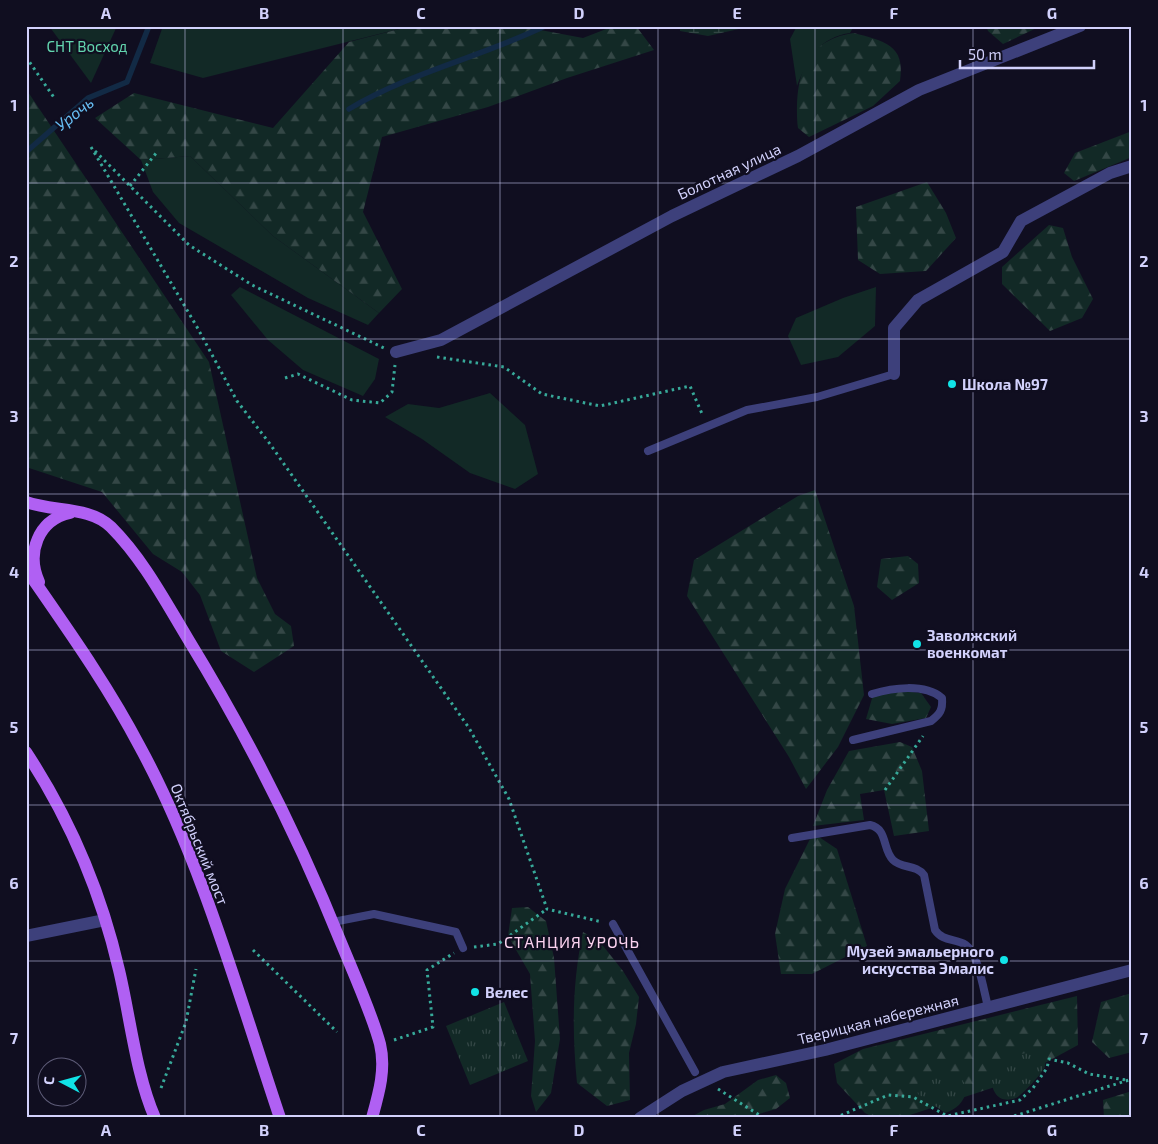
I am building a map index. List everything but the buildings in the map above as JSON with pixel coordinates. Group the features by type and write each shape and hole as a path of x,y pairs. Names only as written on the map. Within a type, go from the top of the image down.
{"main road":[{"path":"26,502 52,509 98,517 111,526 129,547 150,577 204,664 254,752 290,822 333,922 380,1044 382,1080 372,1118"},
{"path":"49,602 38,578 34,558 35,545 40,532 48,522 58,516 85,514"},
{"path":"26,569 49,602"},
{"path":"26,582 49,602"},
{"name":"Октябрьский мост","path":"49,602 111,695 141,748 170,807 210,910 280,1118"},
{"path":"26,752 63,813 85,861 106,920 119,968 145,1088 155,1118"}],"street":[{"name":"Болотная улица","path":"396,352 442,340 672,216 798,156 919,90 1080,26"},
{"path":"894,374 894,328 918,300 1003,252 1020,221 1110,173 1132,166"},
{"path":"26,936 106,920"},
{"name":"Тверицкая набережная","path":"640,1118 682,1091 700,1076 825,1050 1132,970"}],"lane":[{"path":"648,451 746,410 817,397 894,374"},
{"path":"853,740 931,721 938,716 943,708 942,698 937,694 923,690 890,688 872,694"},
{"path":"792,838 870,825 876,826 882,832 891,858 899,865 920,869 924,875 935,930 940,936 968,946 974,954 988,1007"},
{"path":"333,922 374,914 456,932 463,948"},
{"path":"613,924 700,1076"}],"path":[{"path":"26,57 55,99"},
{"path":"285,378 298,374 352,400 380,403 392,392 396,352 367,342 252,285 189,246 91,147 197,327 237,400 276,452 469,728 509,799 547,909"},
{"path":"130,186 157,152"},
{"path":"430,356 504,367 542,394 600,406 690,386 707,426"},
{"path":"885,790 926,732"},
{"path":"380,1044 433,1027 427,970 463,948 498,944 547,909 613,924"},
{"path":"253,950 337,1032"},
{"path":"160,1090 186,1022 196,969"},
{"path":"835,1118 888,1095 913,1097 947,1116 1020,1100 1033,1088 1046,1068 1049,1058 1068,1063 1089,1074 1126,1080"},
{"path":"700,1076 764,1118"},
{"path":"1008,1118 1132,1079"},
{"path":"747,1107 770,1118"}],"green space":[{"name":"СНТ Восход","path":"49,26 117,26 91,83"},
{"path":"163,26 411,26 203,78 150,63"},
{"path":"411,26 519,26 583,38 614,26 636,26 654,50 567,78 488,107 382,137 363,212 402,289 379,313 273,236 190,156 141,160 95,118 134,93 273,128 349,42"},
{"path":"680,26 752,26 708,36 680,31"},
{"path":"797,26 854,26 850,33 830,39 816,51 810,58 797,86 790,39"},
{"path":"986,26 1041,26 1003,44 988,31"},
{"path":"854,33 883,42 896,52 901,69 900,81 873,106 809,137 798,128 797,111 800,80 805,66 812,54 823,44 836,37"},
{"path":"26,89 209,362 257,578 275,614 291,626 294,646 254,672 221,651 200,595 182,572 153,554 102,492 26,467"},
{"path":"1132,131 1132,157 1074,181 1064,173 1075,153"},
{"path":"190,156 273,236 379,313 368,325 308,298 179,223 153,192 141,160"},
{"path":"927,182 946,213 956,238 926,271 880,274 858,260 856,207"},
{"path":"1049,225 1063,228 1072,257 1093,299 1082,318 1050,331 1002,284 1002,267"},
{"path":"240,287 379,359 375,379 363,396 303,370 268,340 231,295"},
{"path":"876,287 875,326 838,357 801,365 788,336 796,318 843,298"},
{"path":"490,393 525,425 538,474 515,489 470,473 422,439 385,417 408,404 439,408"},
{"path":"815,490 854,606 864,695 838,747 806,789 789,757 687,596 694,560 798,496"},
{"path":"908,556 918,564 919,583 892,600 877,587 881,559"},
{"path":"894,690 921,693 931,707 926,718 892,724 866,719 873,695"},
{"path":"900,742 912,747 922,771 929,831 894,836 884,790 860,794 864,820 813,826 827,790 849,751"},
{"path":"813,833 837,849 867,946 812,974 781,974 775,934 785,889"},
{"path":"528,907 546,921 554,958 560,1039 551,1093 536,1112 531,1096 535,1041 530,974 508,936 512,908"},
{"path":"583,932 600,942 623,971 639,997 636,1024 629,1053 630,1100 607,1106 577,1083 574,1008 579,951"},
{"path":"1132,993 1132,1052 1109,1058 1092,1042 1101,1002"},
{"path":"1077,996 1078,1045 1010,1082 901,1118 875,1118 865,1113 837,1083 834,1064 863,1049"},
{"path":"504,1002 528,1061 470,1085 446,1026"},
{"path":"1033,1051 1042,1054 1045,1063 1044,1069 1019,1096 1008,1100 1001,1098 993,1089 992,1082 993,1068 996,1061"},
{"path":"948,1072 957,1075 963,1080 966,1092 959,1105 945,1113 918,1094 917,1090 918,1081"},
{"path":"776,1075 786,1083 790,1098 776,1109 752,1116 754,1118 689,1118 704,1110 725,1104 758,1080"},
{"path":"1132,1091 1132,1118 1104,1118 1103,1100"}],"waterway":[{"name":"Урочь","path":"26,152 88,98 127,82 149,26"},
{"path":"349,109 397,85 545,26"}],"place":[{"name":"Школа №97","path":"952,384"},
{"name":"Заволжский военкомат","path":"917,644"},
{"name":"Музей эмальерного искусства Эмалис","path":"1004,960"},
{"name":"Велес","path":"475,992"}],"district":[{"name":"СТАНЦИЯ УРОЧЬ","path":"572,941"}]}
